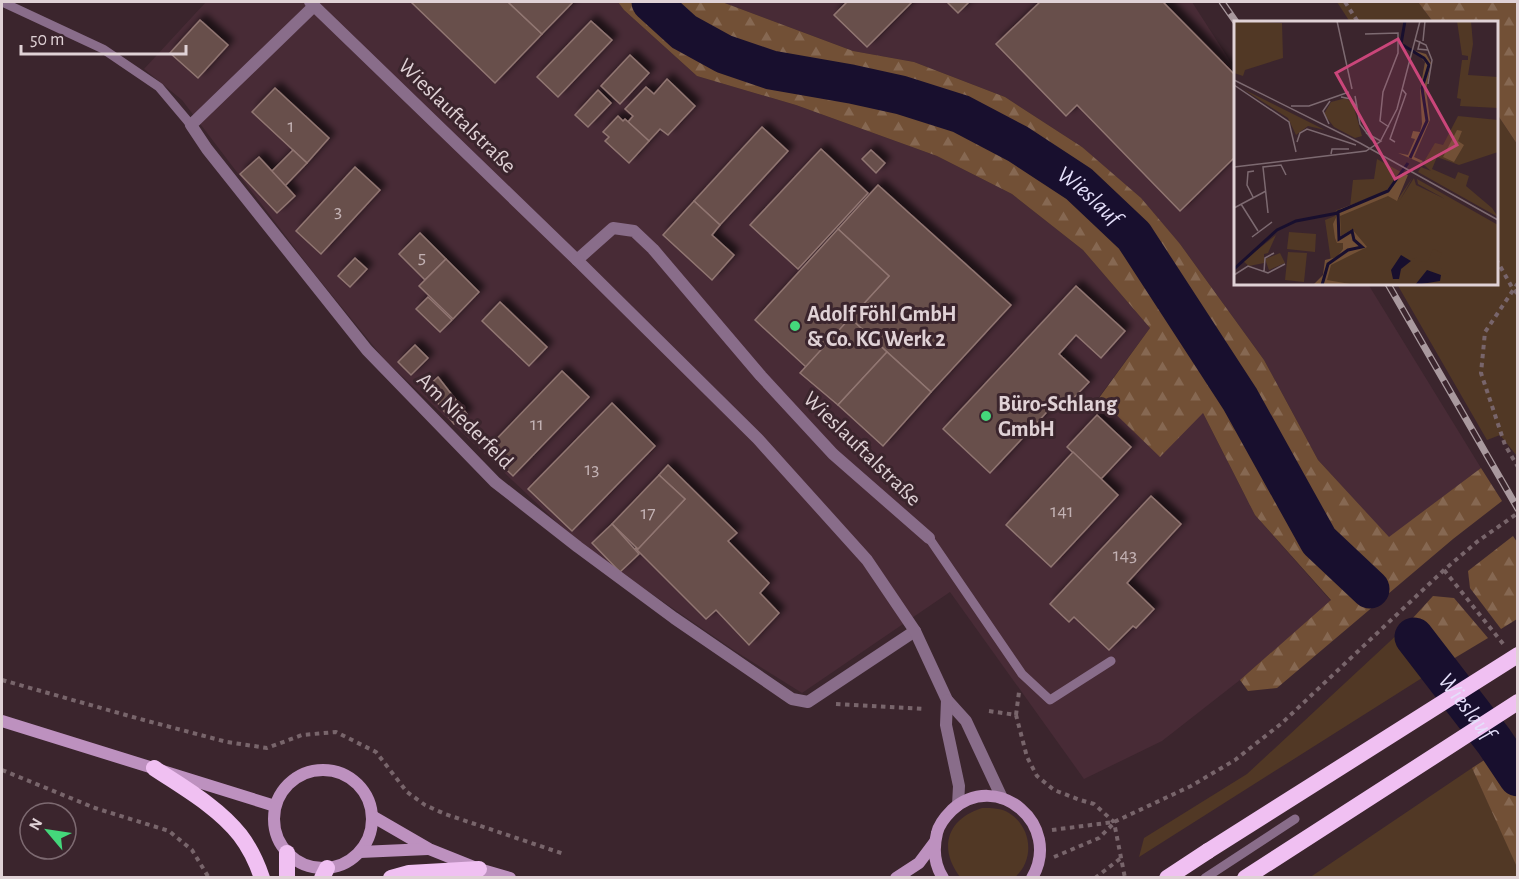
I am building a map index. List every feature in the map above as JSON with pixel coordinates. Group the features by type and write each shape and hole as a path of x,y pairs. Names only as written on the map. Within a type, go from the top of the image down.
{"highway":[{"path":"1167,878 1514,654"},
{"path":"1245,878 1518,702"},
{"path":"154,768 221,815 241,835 256,860 262,878"},
{"path":"287,854 287,878"},
{"path":"391,878 409,873 479,868"}],"main road":[{"path":"2,721 275,806"},
{"path":"320,769 335,770 350,777 361,787 369,801 372,816 370,835 360,852 325,873 298,862 287,854 274,831 275,806 281,792 291,780 305,772 320,769"},
{"path":"943,878 934,856 934,843 938,829 946,816 958,806 970,799 985,796 1002,798 1017,805 1037,829 1041,844 1039,863 1032,878"},
{"path":"372,816 429,849 510,878"},
{"path":"896,878 919,863 934,843"},
{"path":"360,852 429,849"}],"street":[{"path":"191,125 312,4"},
{"name":"Wieslauftalstraße","path":"312,4 759,439 867,560 915,631 947,700 966,721 1002,798"},
{"name":"Am Niederfeld","path":"191,125 367,350 495,482 674,618 792,699 808,702"},
{"name":"Wieslauftalstraße","path":"577,260 613,228 634,231 653,249 761,376 833,454 929,538"},
{"path":"808,702 915,631"},
{"name":"Wieslauftalstraße","path":"947,700 946,725 959,786 958,806"}],"lane":[{"path":"2,2 103,49 159,87 191,125"},
{"name":"Wieslauftalstraße","path":"929,538 1022,674 1050,700 1111,661"},
{"path":"1205,878 1295,819"}],"path":[{"path":"1345,2 1357,21"},
{"path":"1498,261 1518,294"},
{"path":"1518,282 1485,332 1481,373 1505,445 1518,467"},
{"path":"1037,829 1056,830 1114,822 1191,786 1235,760 1282,723 1444,570 1518,513"},
{"path":"1444,570 1514,654"},
{"path":"2,680 227,742 267,748 302,735 336,732 376,752 407,792 425,805 445,814 564,854"},
{"path":"808,702 924,709"},
{"path":"988,711 1016,715 1027,757 1038,776 1054,790 1094,804 1114,822 1125,878"},
{"path":"2,770 95,808 169,831 192,850 209,878"},
{"path":"1039,863 1100,838 1114,822"},
{"path":"1095,878 1121,858"}],"shaded area":[{"path":"206,2 618,2 697,76 796,105 937,156 1012,194 1083,250 1150,328 1099,397 1203,413 1255,515 1331,601 1240,680 1162,741 1084,779 950,592 802,693 735,651 583,547 384,359 313,272 182,100 144,69"},
{"path":"722,2 1192,2 1234,67 1234,285 1369,285 1481,468 1389,538 1318,460 1264,360 1180,244 1082,147 1005,97 914,62 853,51"},
{"path":"1337,2 1418,2 1432,21 1349,21"},
{"path":"1498,116 1517,144 1517,456 1500,435 1487,440 1398,285 1498,285"},
{"path":"1401,631 1433,671 1139,857 1144,838 1247,774"},
{"path":"1472,768 1518,867 1517,877 1309,878"},
{"path":"982,808 1006,811 1017,819 1026,835 1028,853 1026,862 1015,877 960,877 953,866 948,845 954,827 961,819"}],"green space":[{"path":"618,2 722,2 853,51 914,62 1005,97 1082,147 1141,198 1180,244 1264,360 1318,460 1389,537 1481,468 1502,501 1453,539 1277,688 1248,691 1240,680 1331,600 1255,515 1203,413 1160,457 1099,398 1150,328 1083,250 1012,194 937,156 796,105 697,76"},
{"path":"1418,2 1517,2 1517,144 1498,116 1498,21 1432,21"},
{"path":"1513,536 1517,542 1517,619 1501,629 1470,588 1468,571"},
{"path":"1433,596 1454,598 1488,638 1433,671 1401,631"},
{"path":"1517,739 1517,867 1472,768"}],"building":[{"path":"411,2 508,2 542,34 495,83"},
{"path":"508,2 573,2 542,34"},
{"path":"847,2 912,2 867,47 834,15"},
{"path":"947,2 969,2 958,13"},
{"path":"1040,2 1163,2 1234,74 1234,158 1180,211 1077,105 1066,116 996,44"},
{"path":"200,20 228,45 198,78 170,53"},
{"path":"591,21 612,40 558,97 537,77"},
{"path":"630,55 649,73 620,104 601,86"},
{"path":"667,79 695,106 668,135 660,129 649,141 628,122 633,116 625,109 646,87 654,94"},
{"path":"275,88 329,138 307,163 252,112"},
{"path":"598,90 611,103 588,127 575,115"},
{"path":"618,116 623,121 625,119 649,141 629,163 605,141 609,137 603,132"},
{"path":"762,127 788,151 720,225 694,201"},
{"path":"821,149 868,193 798,269 750,225"},
{"path":"293,150 307,163 285,186 271,172"},
{"path":"871,150 885,163 876,173 862,159"},
{"path":"259,157 295,196 277,213 240,174"},
{"path":"355,167 380,190 321,254 296,231"},
{"path":"878,185 1011,305 931,392 850,318 889,276 838,229"},
{"path":"694,201 720,225 712,235 734,255 712,280 663,235"},
{"path":"838,229 889,276 806,367 755,320"},
{"path":"420,233 446,259 425,280 399,254"},
{"path":"355,258 367,269 350,287 338,276"},
{"path":"446,259 479,292 453,319 419,286"},
{"path":"1076,286 1125,331 1101,358 1076,335 1059,354 1089,382 1066,406 1059,399 990,473 943,429"},
{"path":"428,297 452,320 440,332 416,309"},
{"path":"500,302 547,347 529,366 482,321"},
{"path":"850,318 887,352 838,405 800,373"},
{"path":"415,345 428,358 411,375 398,362"},
{"path":"887,352 931,392 883,446 838,405"},
{"path":"562,371 589,397 513,476 486,450"},
{"path":"438,377 467,414 454,424 426,388"},
{"path":"612,403 655,446 572,531 528,489"},
{"path":"1097,415 1131,447 1101,479 1067,447"},
{"path":"1073,452 1118,495 1051,567 1006,525"},
{"path":"668,465 737,533 728,541 769,583 760,593 779,613 749,645 716,610 706,619 635,548 638,549 685,499 659,475"},
{"path":"659,475 685,499 638,549 612,524"},
{"path":"1151,496 1181,524 1127,583 1154,609 1136,628 1133,626 1109,650 1074,617 1069,622 1050,604"},
{"path":"612,524 639,554 620,572 592,543"}],"waterway":[{"name":"Wieslauf","path":"651,2 684,32 724,54 771,70 901,95 961,114 1018,144 1079,184 1134,236 1240,399 1319,541 1370,589"},
{"name":"Wieslauf","path":"1414,637 1494,741 1518,777"}],"railway":[{"path":"1222,2 1235,21"},
{"path":"1389,285 1518,509"}],"place":[{"name":"Adolf Föhl GmbH & Co. KG Werk 2","path":"795,326"},
{"name":"Büro-Schlang GmbH","path":"986,416"}]}
